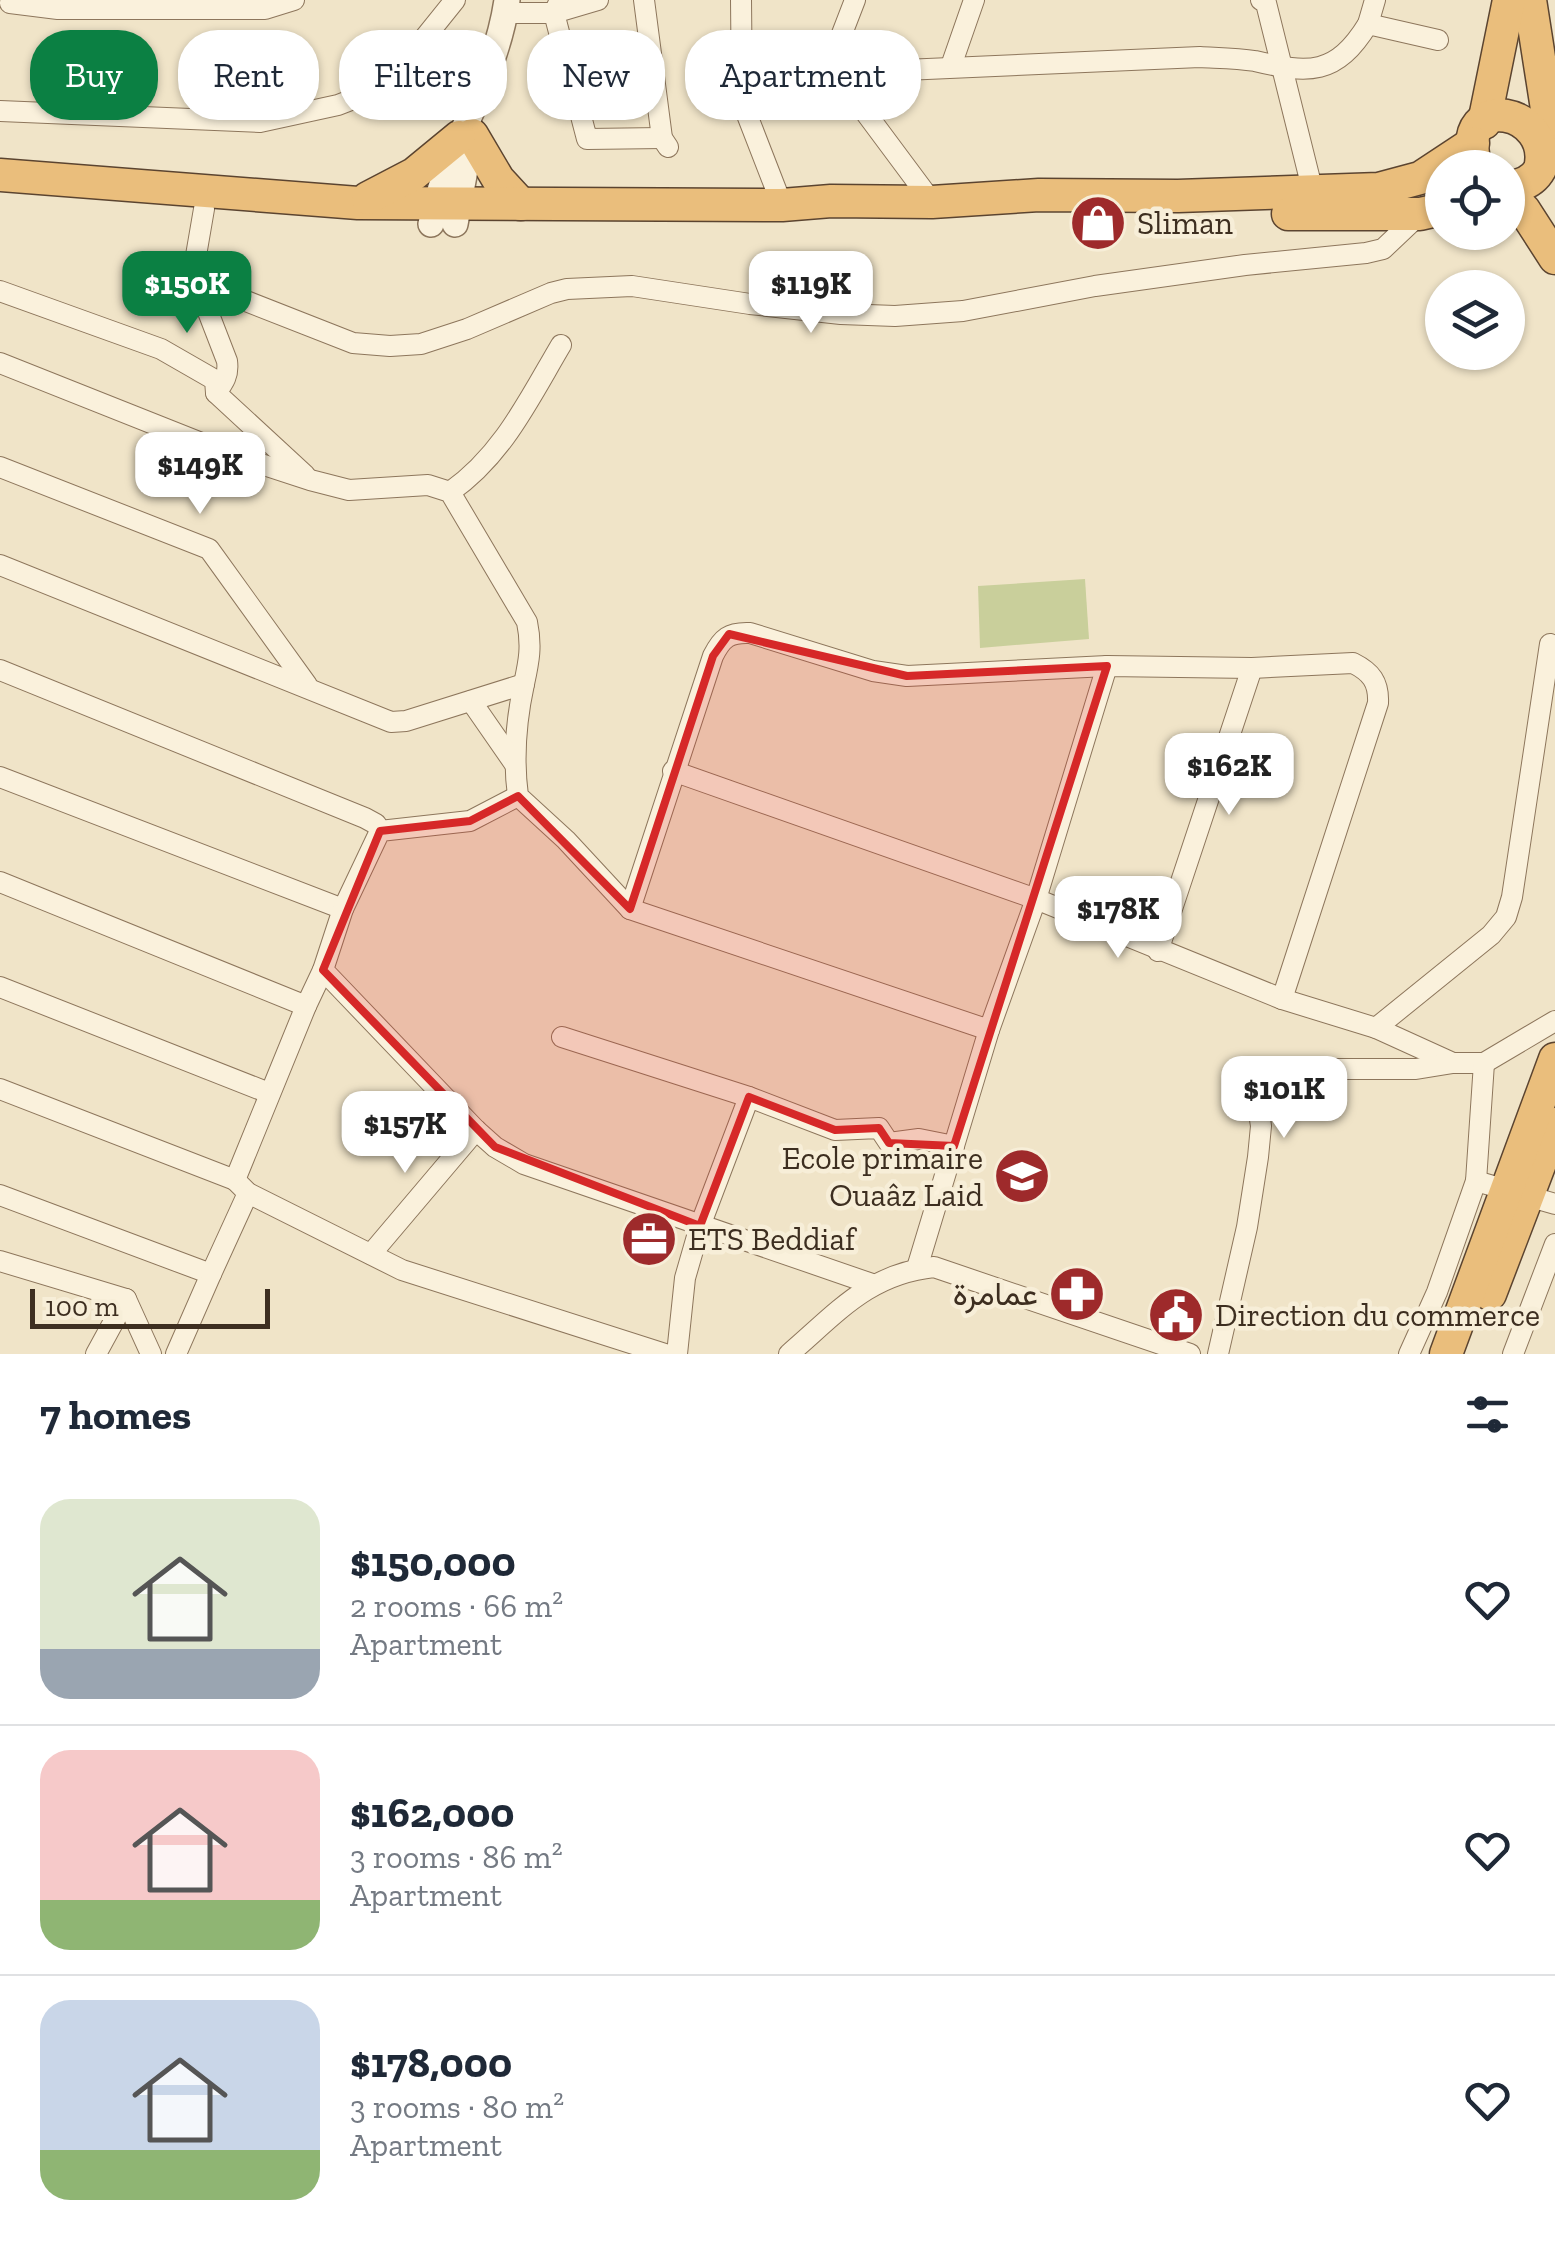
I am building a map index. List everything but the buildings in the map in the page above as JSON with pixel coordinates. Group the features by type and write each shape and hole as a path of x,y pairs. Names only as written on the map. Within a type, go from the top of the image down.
{"highway":[{"path":"1478,144 1509,0"},
{"path":"1525,183 1531,180 1549,152 1547,110 1530,0"},
{"path":"0,175 358,203 445,214 520,204 932,202 1039,194 1178,196 1401,186 1478,144 1505,114 1516,114 1536,125 1549,152"},
{"path":"358,203 414,174 468,128 498,179 520,204"},
{"path":"0,190 204,209 445,214 1425,213"},
{"path":"1525,215 1551,252"},
{"path":"1525,239 1551,252"},
{"path":"1467,1354 1555,1059"},
{"path":"1446,1354 1517,1192 1555,1124"}],"street":[{"path":"10,2 58,9 264,9 294,0"},
{"path":"0,111 260,122 338,105 386,80 448,13 455,0"},
{"path":"445,214 506,6 557,6 598,0"},
{"path":"557,6 588,140 665,142 644,0"},
{"path":"741,0 742,102 782,205"},
{"path":"843,30 854,0"},
{"path":"951,66 974,0"},
{"path":"921,68 1200,57 1252,60 1283,70 1326,66 1340,58 1368,24 1375,0"},
{"path":"1265,1 1312,192"},
{"path":"1368,24 1438,40"},
{"path":"869,120 932,202"},
{"path":"204,209 192,265 195,282 227,361 225,381 216,393"},
{"path":"195,282 353,343 390,346 421,344 550,293 590,287 632,286 841,314 894,316 963,311 1133,280 1366,253 1383,249 1425,220"},
{"path":"0,291 160,349 214,380 216,393 310,480"},
{"path":"450,492 480,470 499,449 560,345"},
{"path":"0,362 224,452 310,480 350,490 428,485 450,492 527,622 532,644 514,763 518,796 566,840 630,909 989,1030"},
{"path":"0,466 209,549 308,686"},
{"path":"0,565 392,722 524,684"},
{"path":"630,909 713,656 729,634 750,634 873,671 907,676 1107,666 1252,668 1353,663 1366,670 1379,690 1378,703 1282,999"},
{"path":"1376,1028 1491,935 1506,917 1550,644"},
{"path":"918,1268 989,1030 1036,899 1107,666"},
{"path":"1158,951 1252,668"},
{"path":"0,670 365,818 380,831"},
{"path":"471,701 514,763"},
{"path":"673,772 1036,899 1282,999 1376,1028 1453,1063"},
{"path":"0,777 343,910"},
{"path":"380,831 470,822 518,796"},
{"path":"176,1354 212,1274 269,1093 323,970 343,910 380,831"},
{"path":"0,882 306,1006"},
{"path":"323,970 476,1130 524,1164 872,1284"},
{"path":"0,987 269,1093"},
{"path":"1218,1354 1247,1227 1258,1157 1261,1126 1257,1077 1271,1070 1416,1069 1484,1062 1555,1021"},
{"path":"562,1037 749,1097 835,1130 879,1128 889,1143 919,1139 954,1146"},
{"path":"1409,1354 1436,1292 1517,1192 1484,1062"},
{"path":"0,1089 242,1186 402,1270 665,1354"},
{"path":"677,1354 685,1278 700,1226 749,1097"},
{"path":"372,1254 476,1130"},
{"path":"0,1196 212,1274"},
{"path":"1512,1354 1555,1244"},
{"path":"0,1261 126,1299 151,1354"},
{"path":"789,1354 872,1284 918,1268 948,1269 1190,1354"},
{"path":"96,1354 126,1299"}],"highlighted area":[{"path":"729,634 907,676 1107,666 954,1146 889,1143 879,1128 835,1130 749,1097 700,1226 495,1147 323,970 380,831 470,821 518,796 630,909 713,656"}],"green space":[{"path":"1085,579 1089,639 980,648 978,586"}],"place":[{"name":"Sliman","path":"1098,223"},
{"name":"Ecole primaire Ouaâz Laid","path":"1022,1176"},
{"name":"ETS Beddiaf","path":"649,1239"},
{"name":"عمامرة","path":"1077,1294"},
{"name":"Direction du commerce","path":"1176,1315"}]}
